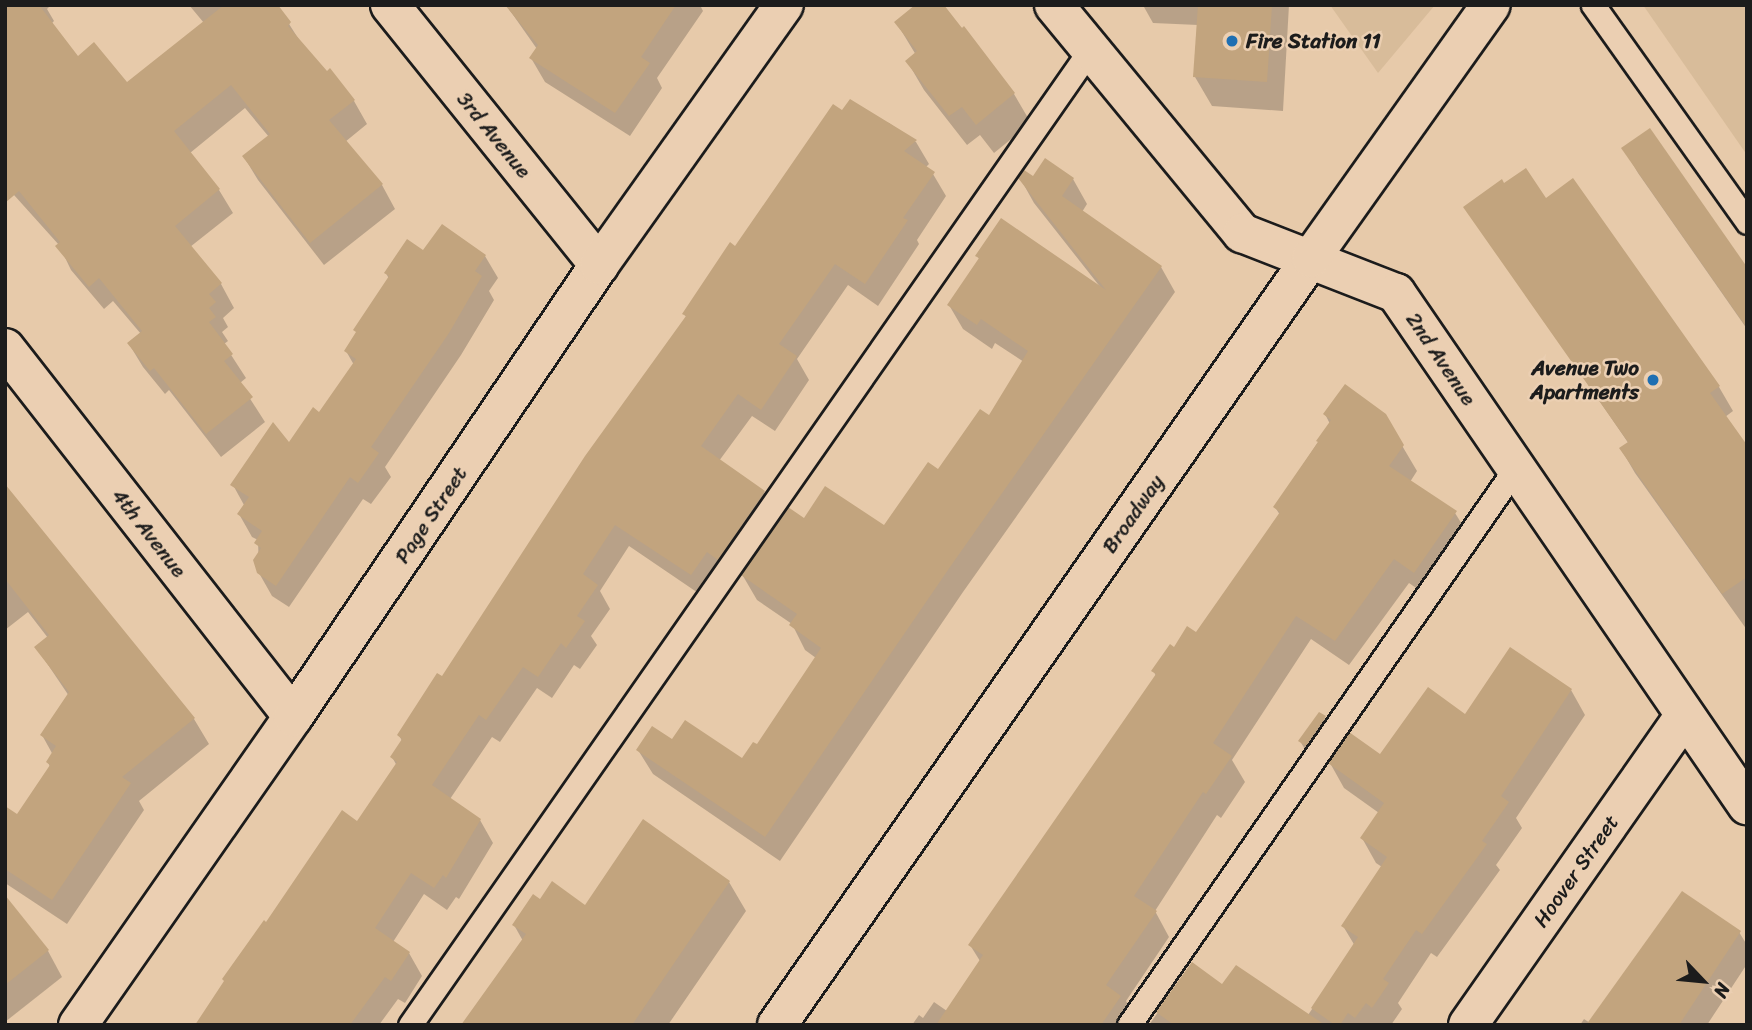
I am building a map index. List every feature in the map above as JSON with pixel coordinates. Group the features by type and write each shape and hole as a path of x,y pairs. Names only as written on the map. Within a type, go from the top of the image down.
{"street":[{"name":"3rd Avenue","path":"390,5 599,265"},
{"name":"Page Street","path":"78,1025 293,718 599,265 784,5"},
{"name":"2nd Avenue","path":"1054,5 1242,233 1396,293 1684,717 1747,805"},
{"name":"Broadway","path":"778,1025 1311,258 1491,5"},
{"name":"4th Avenue","path":"5,348 293,718"},
{"name":"Hoover Street","path":"1468,1025 1684,717"}],"lane":[{"path":"1593,5 1747,222"},
{"path":"410,1025 1090,50"},
{"path":"1129,1025 1515,469"}],"shaded area":[{"path":"1330,5 1435,5 1378,73"},
{"path":"1643,5 1747,5 1747,155"}],"building":[{"path":"5,5 39,5 78,56 94,42 127,82 224,5 278,5 291,22 288,26 327,71 330,68 355,100 329,120 383,184 310,243 242,156 270,134 231,85 174,131 220,189 175,226 222,283 209,294 216,302 209,308 216,317 209,322 233,354 224,361 253,397 206,434 154,368 150,371 127,343 142,331 99,278 89,287 55,246 60,242 19,191 5,203"},
{"path":"505,5 676,5 641,57 650,63 615,113 529,58 538,45"},
{"path":"915,5 944,5 962,28 964,26 1015,93 976,125 962,107 949,116 905,61 917,51 894,22"},
{"name":"Fire Station 11","path":"1198,5 1272,5 1267,82 1193,77"},
{"path":"850,99 917,140 904,151 935,172 903,218 908,220 865,284 835,264 779,344 797,356 761,410 738,394 701,446 765,491 718,560 707,552 691,575 615,525 583,574 598,585 577,616 585,621 566,648 561,643 538,677 523,667 486,720 479,715 432,785 481,819 446,878 443,875 434,888 411,873 375,928 410,952 391,981 385,977 350,1025 195,1025 224,981 222,979 264,920 266,922 342,810 357,821 397,762 390,757 402,739 397,735 437,673 442,676 585,456 686,316 682,314 730,242 735,246 833,104 842,110"},
{"path":"1650,128 1747,267 1747,328 1621,148"},
{"path":"1045,158 1074,178 1062,196 1162,266 950,567 765,837 636,750 652,726 672,739 685,720 742,758 753,742 757,744 821,648 789,625 797,614 741,575 788,507 804,518 825,486 884,525 928,462 938,469 980,409 989,415 1028,351 981,319 977,325 947,305 979,258 975,256 1001,218 1106,290 1018,178 1024,170 1033,176"},
{"name":"Avenue Two Apartments","path":"1526,168 1546,198 1573,178 1720,386 1710,393 1747,445 1747,577 1722,594 1619,448 1628,442 1463,207 1502,179 1504,183"},
{"path":"442,224 486,255 475,271 482,276 449,333 371,447 379,453 358,483 350,477 276,586 257,573 253,560 261,548 254,543 262,531 237,514 249,497 230,485 273,422 289,442 313,407 319,412 356,359 344,351 356,332 353,330 389,276 384,273 407,239 423,250"},
{"path":"1345,384 1386,414 1404,445 1389,466 1457,511 1414,573 1394,559 1335,641 1296,616 1213,743 1232,756 1206,794 1203,792 1134,896 1157,911 1106,985 1121,996 1101,1025 936,1025 983,955 968,945 1156,674 1151,671 1170,644 1174,647 1187,626 1196,632 1280,512 1273,507 1331,420 1323,414"},
{"path":"5,484 195,718 122,777 131,783 52,900 5,869 5,806 17,814 50,765 46,762 56,746 40,735 69,692 34,647 49,635 5,579"},
{"path":"1510,647 1572,689 1501,796 1509,802 1482,841 1487,844 1422,934 1416,930 1383,979 1389,983 1372,1008 1366,1003 1355,1018 1348,1013 1340,1025 1335,1025 1311,1008 1358,937 1341,926 1387,857 1360,838 1384,803 1328,763 1349,732 1380,754 1428,687 1465,714"},
{"path":"1319,712 1326,716 1306,746 1298,741"},
{"path":"643,819 730,881 632,1025 461,1025 526,934 512,925 533,894 540,899 552,881 585,905"},
{"path":"1682,891 1741,931 1679,1025 1586,1025"},
{"path":"5,895 49,950 5,985"},
{"path":"1192,962 1222,984 1236,965 1325,1025 1174,1025 1156,1012"}],"place":[{"name":"Fire Station 11","path":"1232,41"},
{"name":"Avenue Two Apartments","path":"1653,380"}]}
